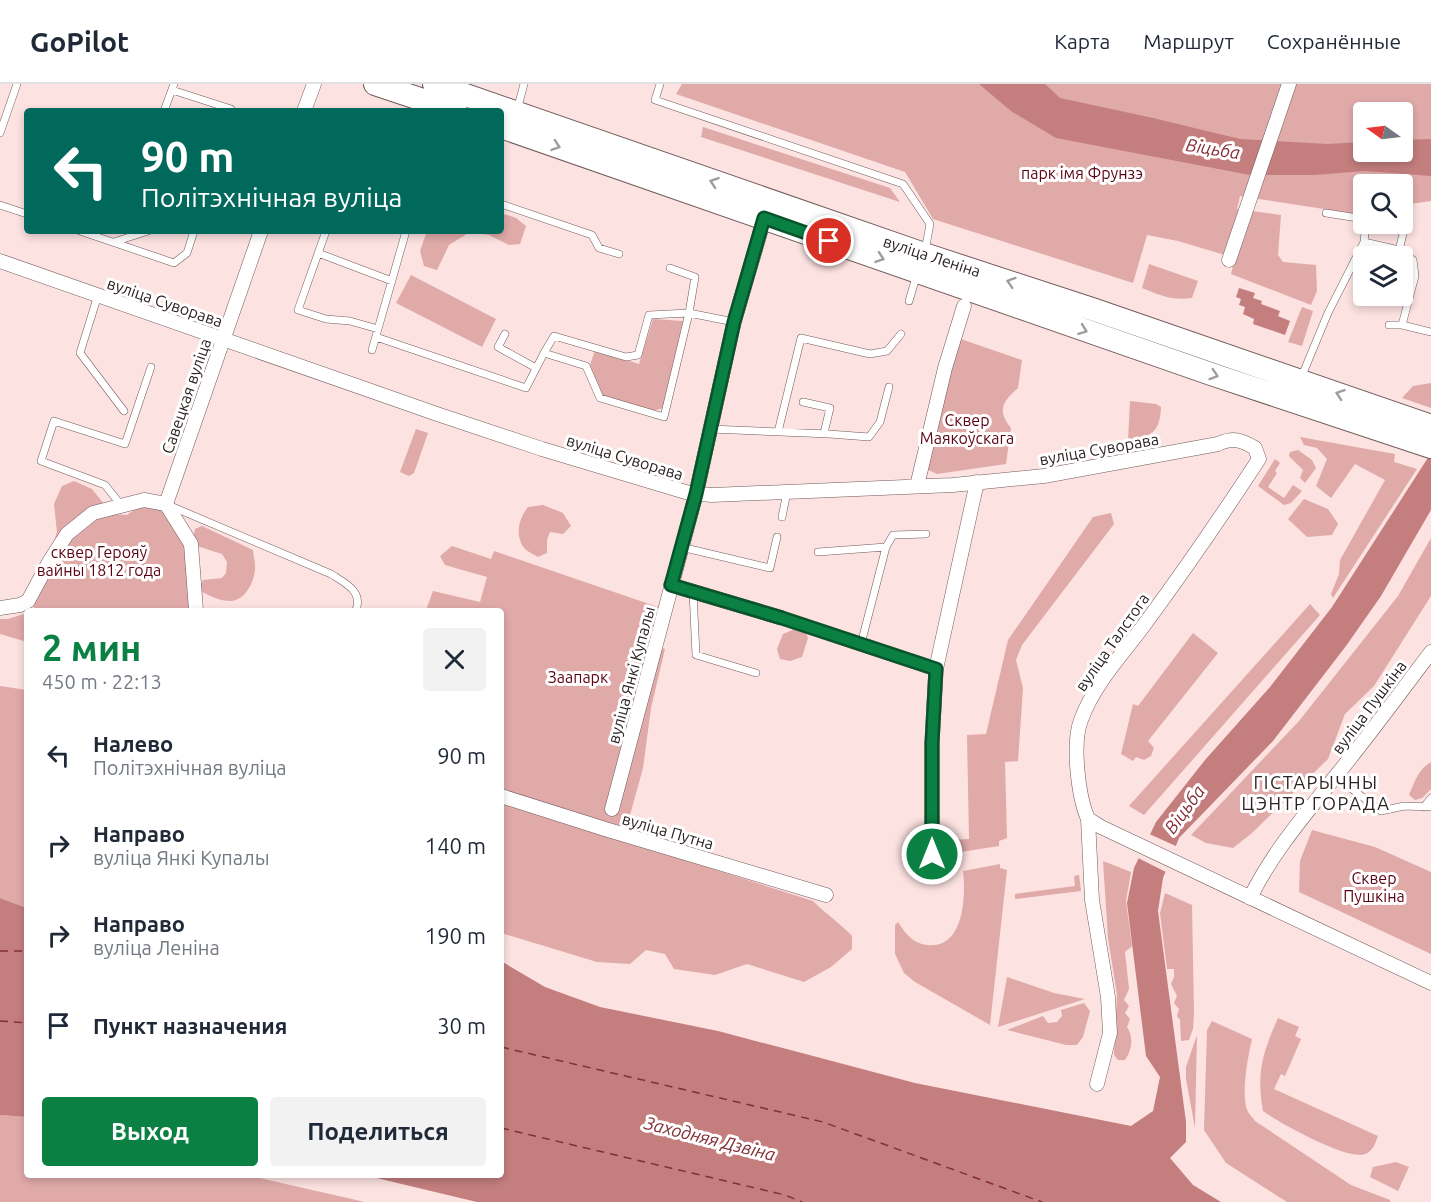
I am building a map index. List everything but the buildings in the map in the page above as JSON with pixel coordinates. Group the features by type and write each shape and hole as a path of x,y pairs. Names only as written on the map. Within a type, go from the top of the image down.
{"main road":[{"path":"375,84 444,108"},
{"name":"вуліца Леніна","path":"434,84 484,108"},
{"name":"вуліца Леніна","path":"509,120 921,263 1415,427 1431,447"}],"street":[{"path":"305,108 314,84"},
{"path":"1229,260 1289,84"},
{"name":"вуліца Янкі Купалы","path":"612,809 696,494 734,322 767,210"},
{"name":"Савецкая вуліца","path":"166,504 260,234"},
{"name":"вуліца Суворава","path":"0,261 223,340 542,448 679,491 696,494 917,486 1044,476 1218,444 1230,439 1245,442 1255,448 1259,459"},
{"path":"917,486 945,368 964,306"},
{"name":"вуліца Талстога","path":"1097,1084 1110,1033 1108,997 1092,900 1088,819 1083,808 1080,790 1077,755 1080,722 1092,693 1162,600 1259,459"},
{"path":"932,854 932,743 936,669 977,482"},
{"path":"0,608 20,605 28,601 67,534 93,513 144,500 166,504 191,544 196,608"},
{"path":"671,585 936,669"},
{"name":"вуліца Пушкіна","path":"1250,898 1294,826 1336,777 1431,652"},
{"name":"вуліца Путна","path":"504,797 826,895"},
{"path":"1088,819 1203,876 1431,983"}],"lane":[{"path":"0,133 17,84"},
{"path":"509,120 524,84"},
{"path":"660,84 655,100 903,184 922,208 930,224 909,301"},
{"path":"165,108 173,87 228,108"},
{"path":"0,205 24,213"},
{"path":"504,205 592,235 599,248 619,254"},
{"path":"1326,213 1353,217"},
{"path":"89,234 174,263 187,254 193,234"},
{"path":"113,242 138,234"},
{"path":"325,234 298,310 326,319 350,321 378,329"},
{"path":"372,350 405,234"},
{"path":"1302,389 1328,313 1364,243 1365,234"},
{"path":"1364,243 1379,246"},
{"path":"318,253 392,281"},
{"path":"1413,260 1415,276 1413,284"},
{"path":"544,353 586,366 600,398 664,417 689,314 695,277 670,268"},
{"path":"98,296 80,353 124,411"},
{"path":"1402,326 1407,306"},
{"path":"376,337 526,388 554,336 626,357 638,355 649,315 689,314 734,322"},
{"path":"1389,325 1431,332"},
{"path":"505,334 498,347 536,368"},
{"path":"778,432 801,338 870,354 887,351 901,334"},
{"path":"121,506 105,485 41,461 54,421 125,444 151,367"},
{"path":"710,429 824,433 869,438 880,422 889,387"},
{"path":"803,402 830,408 824,433"},
{"path":"782,517 788,492"},
{"path":"166,504 331,574 354,589 359,602 357,608"},
{"path":"861,644 886,547 893,535 926,534"},
{"path":"681,547 770,568 777,537"},
{"path":"818,552 886,547"},
{"path":"693,591 696,655 756,673"},
{"path":"1336,777 1381,811 1404,806 1428,807 1431,798"}],"green space":[{"name":"парк імя Фрунзэ","path":"682,84 1431,84 1431,201 1413,204 1413,174 1353,174 1353,213 1240,196 1237,209 1281,215 1278,255 1283,262 1316,265 1317,291 1311,305 1231,274 1235,258 1178,241 1147,235 1133,283 933,219 905,172 676,94"},
{"path":"703,127 890,188 900,202 701,137"},
{"path":"504,214 516,218 526,226 520,244 509,245 483,234 504,234"},
{"path":"426,234 467,234 449,245 437,270 424,266 420,251"},
{"path":"1149,264 1198,281 1192,298 1172,298 1142,288"},
{"path":"411,275 496,319 482,347 396,303"},
{"path":"1302,307 1313,311 1302,346 1288,342"},
{"path":"653,319 683,321 663,408 653,411 602,396 590,365 595,350 639,364"},
{"name":"Сквер Маякоўскага","path":"952,336 1022,360 1018,388 1003,407 1004,417 1011,428 1006,464 937,474 918,465"},
{"path":"1431,383 1431,408 1402,398 1413,386"},
{"path":"1130,401 1156,404 1161,407 1159,423 1153,432 1128,441"},
{"path":"416,429 428,433 414,473 409,476 400,472"},
{"path":"1300,437 1395,454 1394,462 1417,469 1333,598 1331,594 1339,574 1340,560 1385,480 1355,464 1331,498 1316,486 1327,459 1317,448 1304,445"},
{"path":"1298,450 1312,460 1316,468 1305,483 1300,478 1303,470 1289,456 1290,452"},
{"path":"1275,459 1280,463 1268,487 1284,498 1293,485 1302,491 1291,503 1284,505 1258,486"},
{"name":"сквер Герояў вайны 1812 года","path":"74,481 92,489 112,514 127,515 141,505 157,503 188,545 192,608 34,608 57,532 54,504 62,486"},
{"path":"1304,499 1328,509 1338,524 1332,535 1307,537 1288,519"},
{"path":"543,505 563,513 571,526 563,534 550,532 547,540 547,553 538,557 526,550 522,544 519,527 528,507"},
{"path":"1111,513 1114,524 1022,645 1016,660 1023,688 1018,761 1005,762 1007,838 999,841 999,846 961,852 958,849 940,851 940,844 950,840 969,839 967,735 986,734 1008,640 1093,517"},
{"path":"202,526 253,550 255,571 252,583 236,600 223,600 202,592 200,586 203,580 222,578 226,573 227,562 222,554 197,546 193,538 195,529"},
{"path":"1431,538 1431,596 1374,686 1345,714 1328,759 1252,833 1233,848 1206,843 1191,835 1299,721 1398,596"},
{"name":"Заапарк","path":"452,546 491,559 494,551 658,607 649,645 665,649 651,708 643,768 630,815 638,845 813,901 852,936 852,949 831,967 804,982 747,964 715,975 674,969 665,954 646,950 630,964 597,962 504,934 504,608 427,608 433,591 480,602 487,577 445,565 440,556"},
{"path":"1310,604 1320,615 1144,815 1129,806"},
{"name":"сквер Герояў вайны 1812 года","path":"24,614 24,641 0,634 0,619"},
{"path":"795,629 806,633 808,638 802,657 790,661 780,659 777,649 783,634"},
{"path":"1193,633 1218,653 1148,741 1154,748 1151,756 1144,760 1136,757 1133,761 1121,754 1133,704 1138,706"},
{"path":"0,686 24,690 24,907 0,898"},
{"path":"1431,762 1431,789 1422,798 1415,800 1409,795 1420,772"},
{"name":"Сквер Пушкіна","path":"1312,830 1375,847 1431,872 1431,954 1299,892 1300,861"},
{"path":"1103,861 1131,872 1126,901 1132,946 1125,952 1129,989 1124,1000 1129,1006 1125,1013 1130,1019 1127,1027 1131,1035 1131,1044 1125,1060 1118,1060 1114,1055 1117,995 1108,938"},
{"path":"1000,864 1000,868 1007,870 990,1025 915,982 904,973 895,954 895,925 898,922 910,937 922,944 939,944 949,939 960,919 963,907 963,871"},
{"path":"1079,875 1081,891 1015,899 1015,894 1075,886 1074,876"},
{"path":"1165,893 1192,905 1194,1013 1193,1029 1189,1040 1181,1041 1180,1020 1177,1016 1179,1009 1174,1003 1177,996 1171,984 1174,969 1167,969 1160,913"},
{"path":"1007,977 1054,993 1085,999 998,1027"},
{"path":"1084,1003 1090,1011 1083,1037 1077,1045 1066,1045 1007,1030 1043,1016 1048,1023 1057,1022 1062,1016 1061,1010"},
{"path":"1278,1018 1299,1027 1295,1036 1301,1039 1285,1076 1281,1074 1274,1089 1378,1136 1368,1153 1356,1155 1329,1147 1283,1124 1263,1111 1260,1085 1262,1063"},
{"path":"1212,1021 1252,1039 1247,1064 1245,1103 1255,1121 1351,1185 1390,1200 1390,1202 1287,1202 1226,1163 1204,1130 1207,1030"},
{"path":"1197,1035 1195,1128 1186,1067"},
{"path":"0,1115 24,1117 24,1178 259,1178 365,1202 0,1202"},
{"path":"1396,1162 1409,1167 1398,1191 1370,1177 1373,1167"}],"water":[{"name":"Віцьба","path":"979,84 1045,84 1060,98 1240,139 1327,144 1353,143 1353,162 1413,162 1413,140 1431,139 1431,176 1365,171 1315,175 1250,175 1056,138 1011,111"},
{"path":"1239,288 1255,293 1253,298 1262,301 1261,304 1280,311 1278,316 1290,321 1285,335 1253,324 1254,319 1243,314 1245,307 1239,305 1241,299 1236,297"},
{"path":"1431,453 1431,510 1381,596 1273,741 1179,838 1163,878 1158,911 1186,1122 1186,1142 1170,1158 1193,1185 1221,1202 477,1202 377,1178 504,1178 504,963 545,987 600,1007 718,1031 915,1083 1131,1126 1153,1111 1160,1077 1146,1056 1127,903 1134,868 1156,822 1205,760 1270,687 1332,607"},
{"path":"0,898 24,907 24,1117 0,1115"}],"pier":[{"path":"1147,833 1178,847 1168,873 1136,857"}],"ferry route":[{"path":"0,951 24,951"},
{"path":"0,1021 24,1023"},
{"path":"504,1048 823,1122 1042,1202"},
{"path":"504,1129 785,1195 802,1202"}],"district":[{"name":"ГІСТАРЫЧНЫ ЦЭНТР ГОРАДА","path":"1316,792"}],"route":[{"path":"829,241 764,218 734,322 696,494 671,585 782,618 936,669 932,743 932,854"}],"water label":[{"name":"Заходняя Дзвіна","path":"710,1138"}]}
